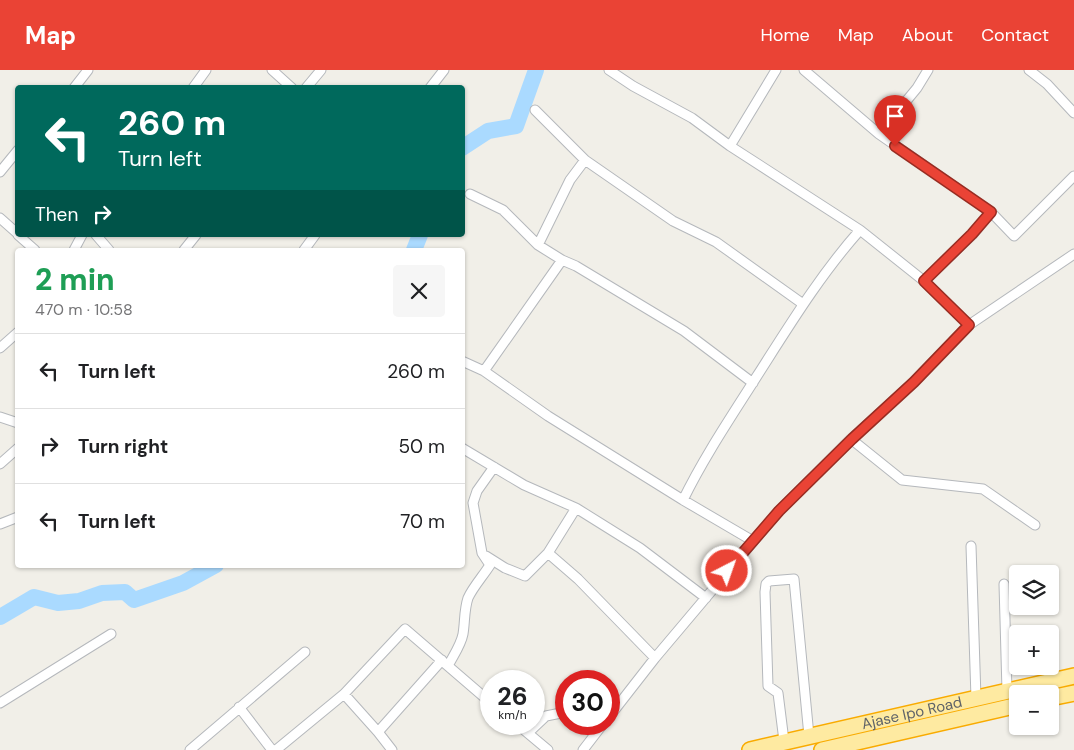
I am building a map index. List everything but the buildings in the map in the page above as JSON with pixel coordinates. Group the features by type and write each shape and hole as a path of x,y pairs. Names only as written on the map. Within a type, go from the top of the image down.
{"highway":[{"name":"Ajase Ipo Road","path":"750,750 1074,676"},
{"path":"1059,696 1074,693"},
{"name":"Ajase Ipo Road","path":"822,750 1009,707"}],"street":[{"path":"76,85 88,70"},
{"path":"195,85 206,70"},
{"path":"272,70 289,85"},
{"path":"308,85 321,70"},
{"path":"432,85 444,70"},
{"path":"609,70 632,86 692,118 730,146 860,230 924,281 969,325"},
{"path":"730,146 776,70"},
{"path":"804,70 879,134 991,212 1014,236 1074,176"},
{"path":"879,134 917,88 928,70"},
{"path":"1029,70 1047,84 1074,113"},
{"path":"534,110 585,160 673,221 716,242 803,304"},
{"path":"0,172 15,154"},
{"path":"538,244 570,180 585,160"},
{"path":"470,194 502,210 538,244 562,260 576,266 684,331 753,383"},
{"path":"924,281 972,234 991,212"},
{"path":"0,218 15,232"},
{"path":"682,500 701,464 803,304 840,252 860,230"},
{"path":"20,237 33,248"},
{"path":"98,237 107,248"},
{"path":"186,248 194,237"},
{"path":"305,248 314,237"},
{"path":"620,703 655,658 779,511 852,439 914,382 969,325 1074,254"},
{"path":"484,371 562,260"},
{"path":"0,348 15,335"},
{"path":"465,363 484,371 548,416 682,500 753,541"},
{"path":"0,416 15,422"},
{"path":"852,439 902,480 983,489 1035,525"},
{"path":"465,450 524,485 576,508 640,548 706,598"},
{"path":"0,464 15,451"},
{"path":"378,732 445,663 460,644 471,592 490,565 482,553 473,503 477,491 494,467"},
{"path":"482,553 505,568 526,576 548,553 576,508"},
{"path":"0,524 15,519"},
{"path":"971,546 976,698"},
{"path":"548,553 578,579 655,658"},
{"path":"784,741 778,693 768,686 765,592 766,584 769,581 794,579 809,736"},
{"path":"1004,584 1007,691"},
{"path":"276,750 344,694 405,630 480,693"},
{"path":"0,704 111,634"},
{"path":"190,750 306,652"},
{"path":"344,694 392,750"},
{"path":"239,707 272,750"},
{"path":"530,735 548,750"},
{"path":"583,750 595,735"}],"waterway":[{"path":"465,146 488,131 516,126 536,70"},
{"path":"415,248 419,237"},
{"path":"0,617 34,597 58,603 79,601 102,593 125,592 134,600 183,583 210,568"}],"route":[{"path":"727,571 779,511 852,439 914,382 969,325 924,281 972,234 991,212 895,146"}]}
